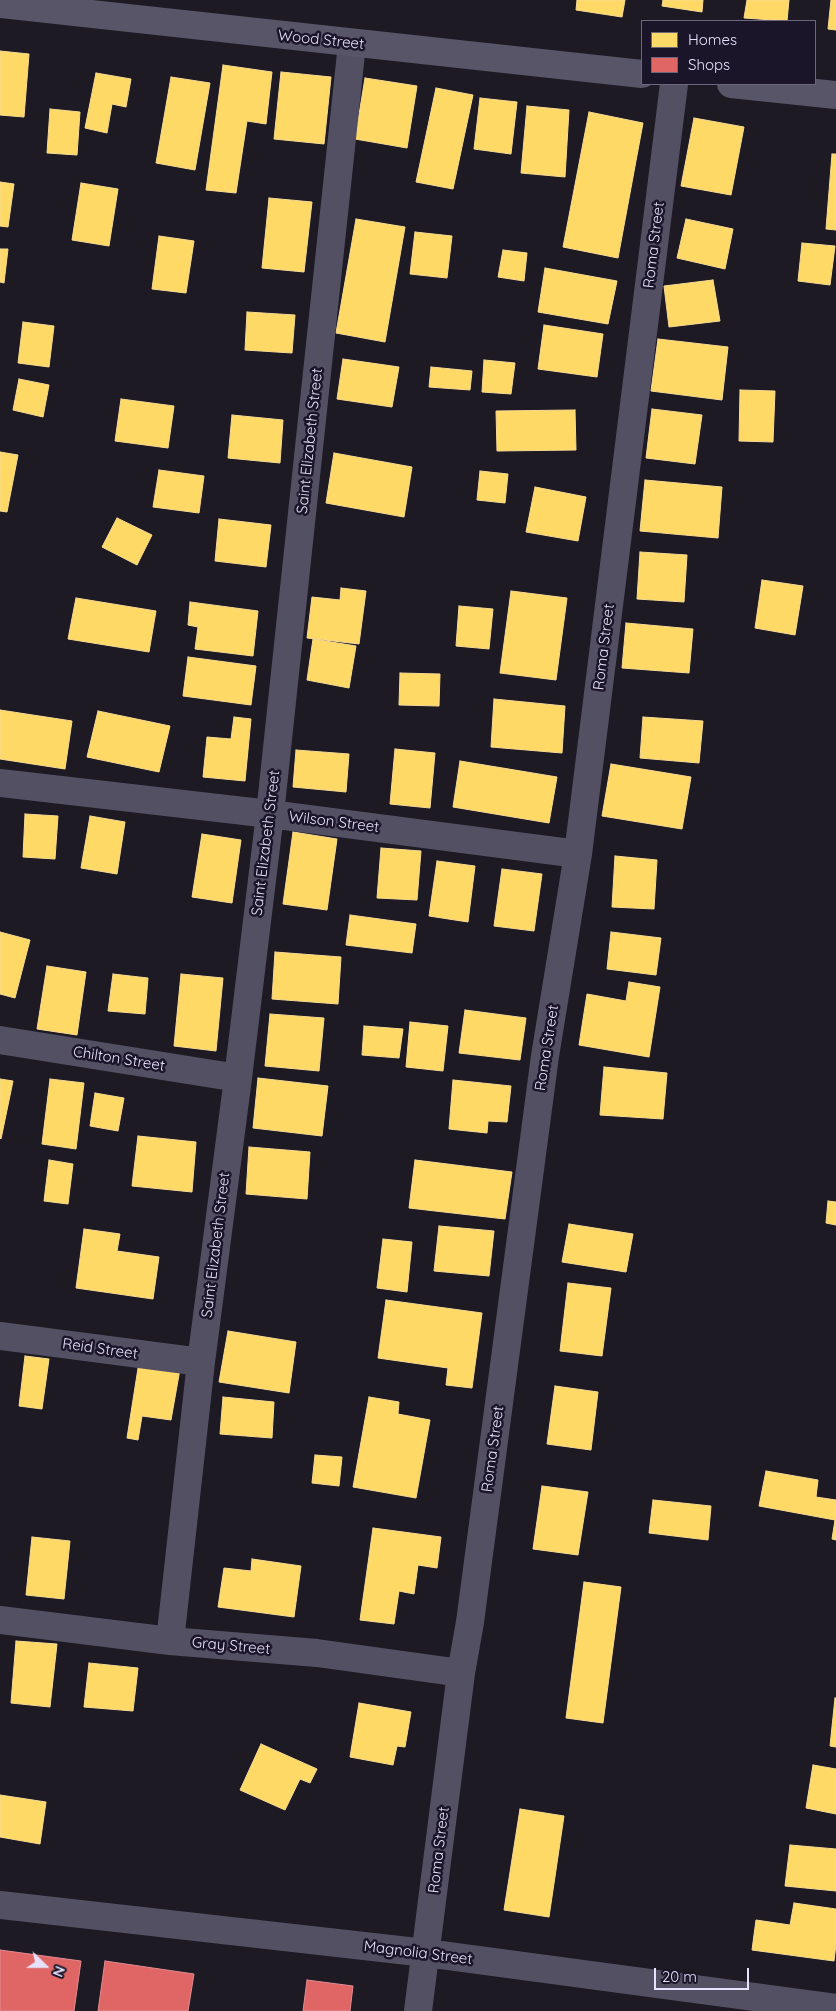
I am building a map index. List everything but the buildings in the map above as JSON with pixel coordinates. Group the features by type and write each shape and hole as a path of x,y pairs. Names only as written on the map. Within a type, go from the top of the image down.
{"main road":[{"name":"Wood Street","path":"0,4 352,44 641,74"},
{"path":"741,85 836,95"}],"street":[{"name":"Saint Elizabeth Street","path":"170,1641 201,1362 270,814 352,44"},
{"name":"Roma Street","path":"418,2011 461,1673 470,1622 545,1056 578,854 674,85"},
{"name":"Wilson Street","path":"0,782 270,814 578,854"},
{"name":"Chilton Street","path":"0,1040 238,1078"},
{"name":"Reid Street","path":"0,1336 201,1362"},
{"name":"Gray Street","path":"0,1620 170,1641 317,1653 461,1673"},
{"name":"Magnolia Street","path":"0,1905 426,1953 836,2008"}]}
